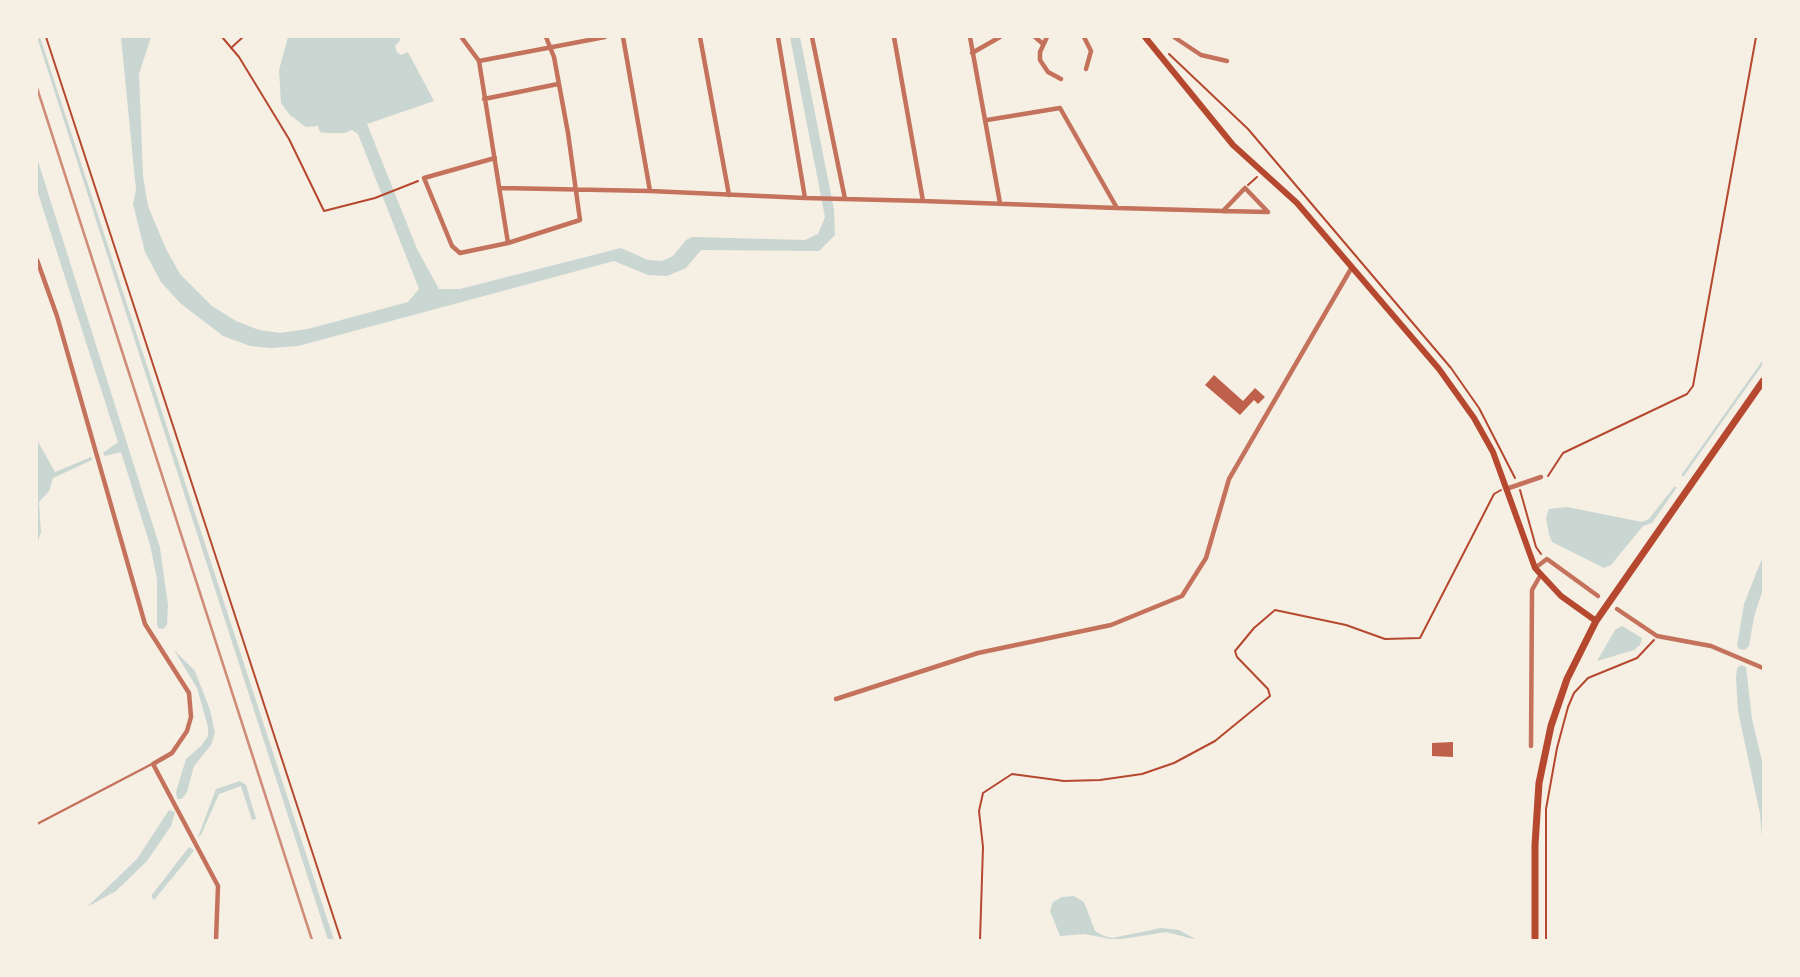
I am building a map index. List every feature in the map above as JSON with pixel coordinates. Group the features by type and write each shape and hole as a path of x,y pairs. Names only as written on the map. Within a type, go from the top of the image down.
{"main road":[{"path":"1145,37 1233,145 1297,203 1458,394 1493,452 1509,488 1535,568 1540,576 1596,621"},
{"path":"1535,940 1535,845 1544,755 1567,679 1596,621 1763,381"}],"street":[{"path":"495,158 424,178 452,246 460,253 508,243 580,220 578,192 558,84 551,47 546,37"},
{"path":"479,61 605,37"},
{"path":"623,37 650,191"},
{"path":"700,37 729,195"},
{"path":"778,37 805,198"},
{"path":"813,37 845,199"},
{"path":"894,37 923,201"},
{"path":"970,37 1000,203"},
{"path":"972,53 1000,37"},
{"path":"1035,37 1042,43"},
{"path":"1047,37 1040,51 1043,66 1054,77 1062,79"},
{"path":"1084,37 1091,51 1086,69"},
{"path":"1174,37 1202,55 1227,61"},
{"path":"462,38 479,61 508,243"},
{"path":"484,99 558,84"},
{"path":"987,120 1060,108 1117,208"},
{"path":"500,188 578,192 650,191 805,198 836,198 1117,208 1256,212 1268,212 1245,188 1223,211"},
{"path":"37,260 57,316 145,624 189,693 191,718 187,731 172,752 153,764 218,886 216,940"},
{"path":"836,699 986,651 1088,632 1147,613 1182,596 1206,558 1229,478 1352,267"},
{"path":"1509,488 1541,477"},
{"path":"1535,568 1547,559 1598,596"},
{"path":"1531,746 1532,590 1540,576"},
{"path":"1618,609 1657,636 1718,648 1763,668"}],"lane":[{"path":"37,824 153,764"}],"path":[{"path":"46,37 341,940"},
{"path":"222,37 289,139 324,211 379,196 424,178"},
{"path":"231,48 243,37"},
{"path":"1541,477 1548,476 1563,453 1687,394 1693,386 1756,37"},
{"path":"1164,50 1248,129 1376,281"},
{"path":"1518,486 1536,547 1547,559"},
{"path":"980,940 983,847 979,819 983,793 1012,774 1064,781 1113,779 1142,774 1174,763 1215,741 1270,696 1268,689 1237,657 1235,651 1254,628 1275,610 1346,625 1385,639 1411,640 1423,636 1494,494 1509,488"},
{"path":"1546,940 1546,809 1557,748 1568,707 1574,693 1588,678 1642,655 1657,636"}],"shaded area":[{"path":"37,37 40,37 334,940 328,940"},
{"path":"121,37 151,37 139,74 143,176 148,206 166,249 180,274 212,306 236,321 259,330 280,333 308,329 408,302 419,289 358,134 352,130 328,133 320,132 318,126 306,127 290,115 281,103 279,70 288,37 399,37 400,40 395,46 397,52 401,55 408,52 434,101 367,124 417,249 439,289 460,289 621,248 648,260 662,261 673,256 686,240 692,237 805,240 818,234 825,217 790,37 800,37 834,210 835,235 819,251 701,250 686,268 667,276 648,275 614,261 298,346 250,346 223,336 180,303 161,282 145,252 133,204 136,190"},
{"path":"37,158 160,548 168,605 167,625 163,629 158,628 157,624 157,579 150,545 121,452 105,456 103,453 118,442 37,190"},
{"path":"37,440 55,472 91,457 92,460 53,478 49,491 39,502 41,532 37,544"},
{"path":"1674,487 1677,487 1652,523 1643,526 1611,565 1604,568 1552,542 1546,518 1549,509 1567,507 1642,522 1649,519"},
{"path":"1763,556 1763,589 1749,646 1745,650 1739,649 1737,646 1744,604"},
{"path":"1622,626 1642,638 1640,645 1634,650 1597,661 1615,630"},
{"path":"174,650 195,671 210,710 215,733 211,745 194,766 187,792 182,799 177,799 176,792 186,759 208,736 208,727 197,688"},
{"path":"1741,665 1746,667 1752,719 1763,765 1763,849 1760,814 1738,711 1736,678 1737,668"},
{"path":"240,781 246,785 256,819 252,820 241,786 219,794 198,837 216,789"},
{"path":"169,810 175,812 171,826 147,861 116,891 87,907 137,859"},
{"path":"189,847 194,850 154,900 151,896"},
{"path":"1074,896 1084,902 1095,931 1104,936 1112,938 1161,928 1179,930 1197,940 1166,932 1116,940 1084,934 1060,936 1050,911 1053,902 1062,897"}],"building":[{"path":"1214,375 1243,401 1255,388 1265,397 1258,404 1254,400 1240,415 1205,385"},
{"path":"1453,742 1453,757 1432,756 1432,743"}],"waterway":[{"path":"1683,475 1763,362"}],"railway":[{"path":"37,88 312,940"}]}
